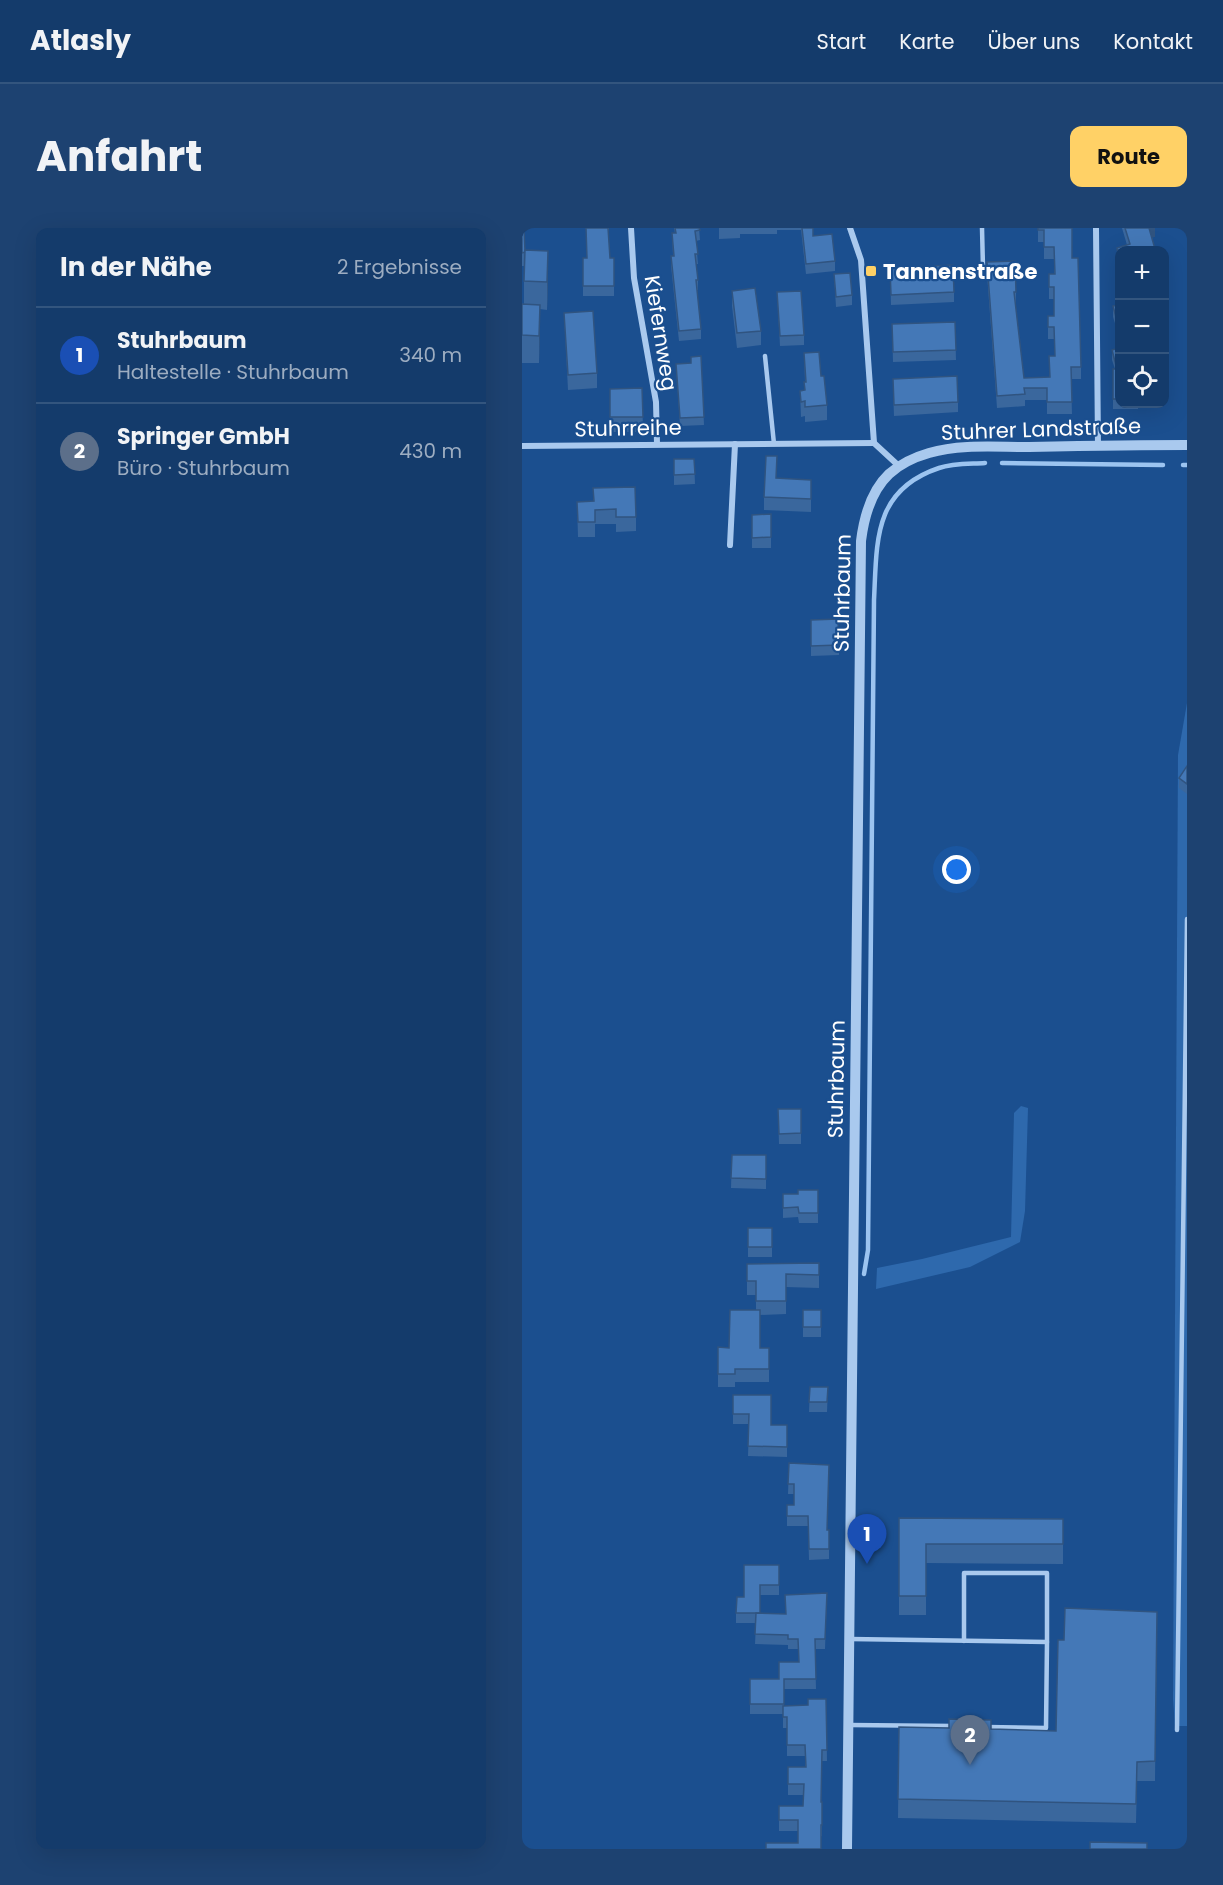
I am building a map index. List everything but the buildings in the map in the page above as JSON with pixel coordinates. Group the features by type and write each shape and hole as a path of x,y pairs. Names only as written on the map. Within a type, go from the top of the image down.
{"street":[{"name":"Kiefernweg","path":"631,228 634,278 656,402 657,444"},
{"path":"850,228 861,260 874,442 900,466"},
{"path":"1095,228 1098,446"},
{"name":"Stuhrreihe","path":"522,446 874,442"},
{"path":"730,545 735,444"},
{"name":"Stuhrer Landstraße","path":"900,466 930,452 952,449 1187,445"},
{"name":"Stuhrbaum","path":"847,1849 861,541 863,522 869,505 881,484 900,466"}],"lane":[{"path":"982,228 983,268"},
{"path":"765,356 774,444"},
{"path":"1177,1730 1187,919"},
{"path":"964,1641 964,1573 1047,1573 1046,1728 975,1726"},
{"path":"850,1640 1047,1642"},
{"path":"849,1725 963,1726"}],"shaded area":[{"path":"1187,703 1187,1726 1175,1726 1173,1699 1178,755"},
{"path":"1021,1106 1028,1108 1025,1211 1020,1242 970,1267 876,1289 877,1268 1011,1237 1014,1113"}],"waterway":[{"path":"864,1274 868,1250 874,600 878,538 890,504 901,490 917,478 944,466 985,463"},
{"path":"1002,463 1163,465"}],"place":[{"name":"Tannenstraße","path":"871,271"},
{"name":"Stuhrbaum","path":"867,1564"},
{"name":"Springer GmbH","path":"970,1765"}]}
